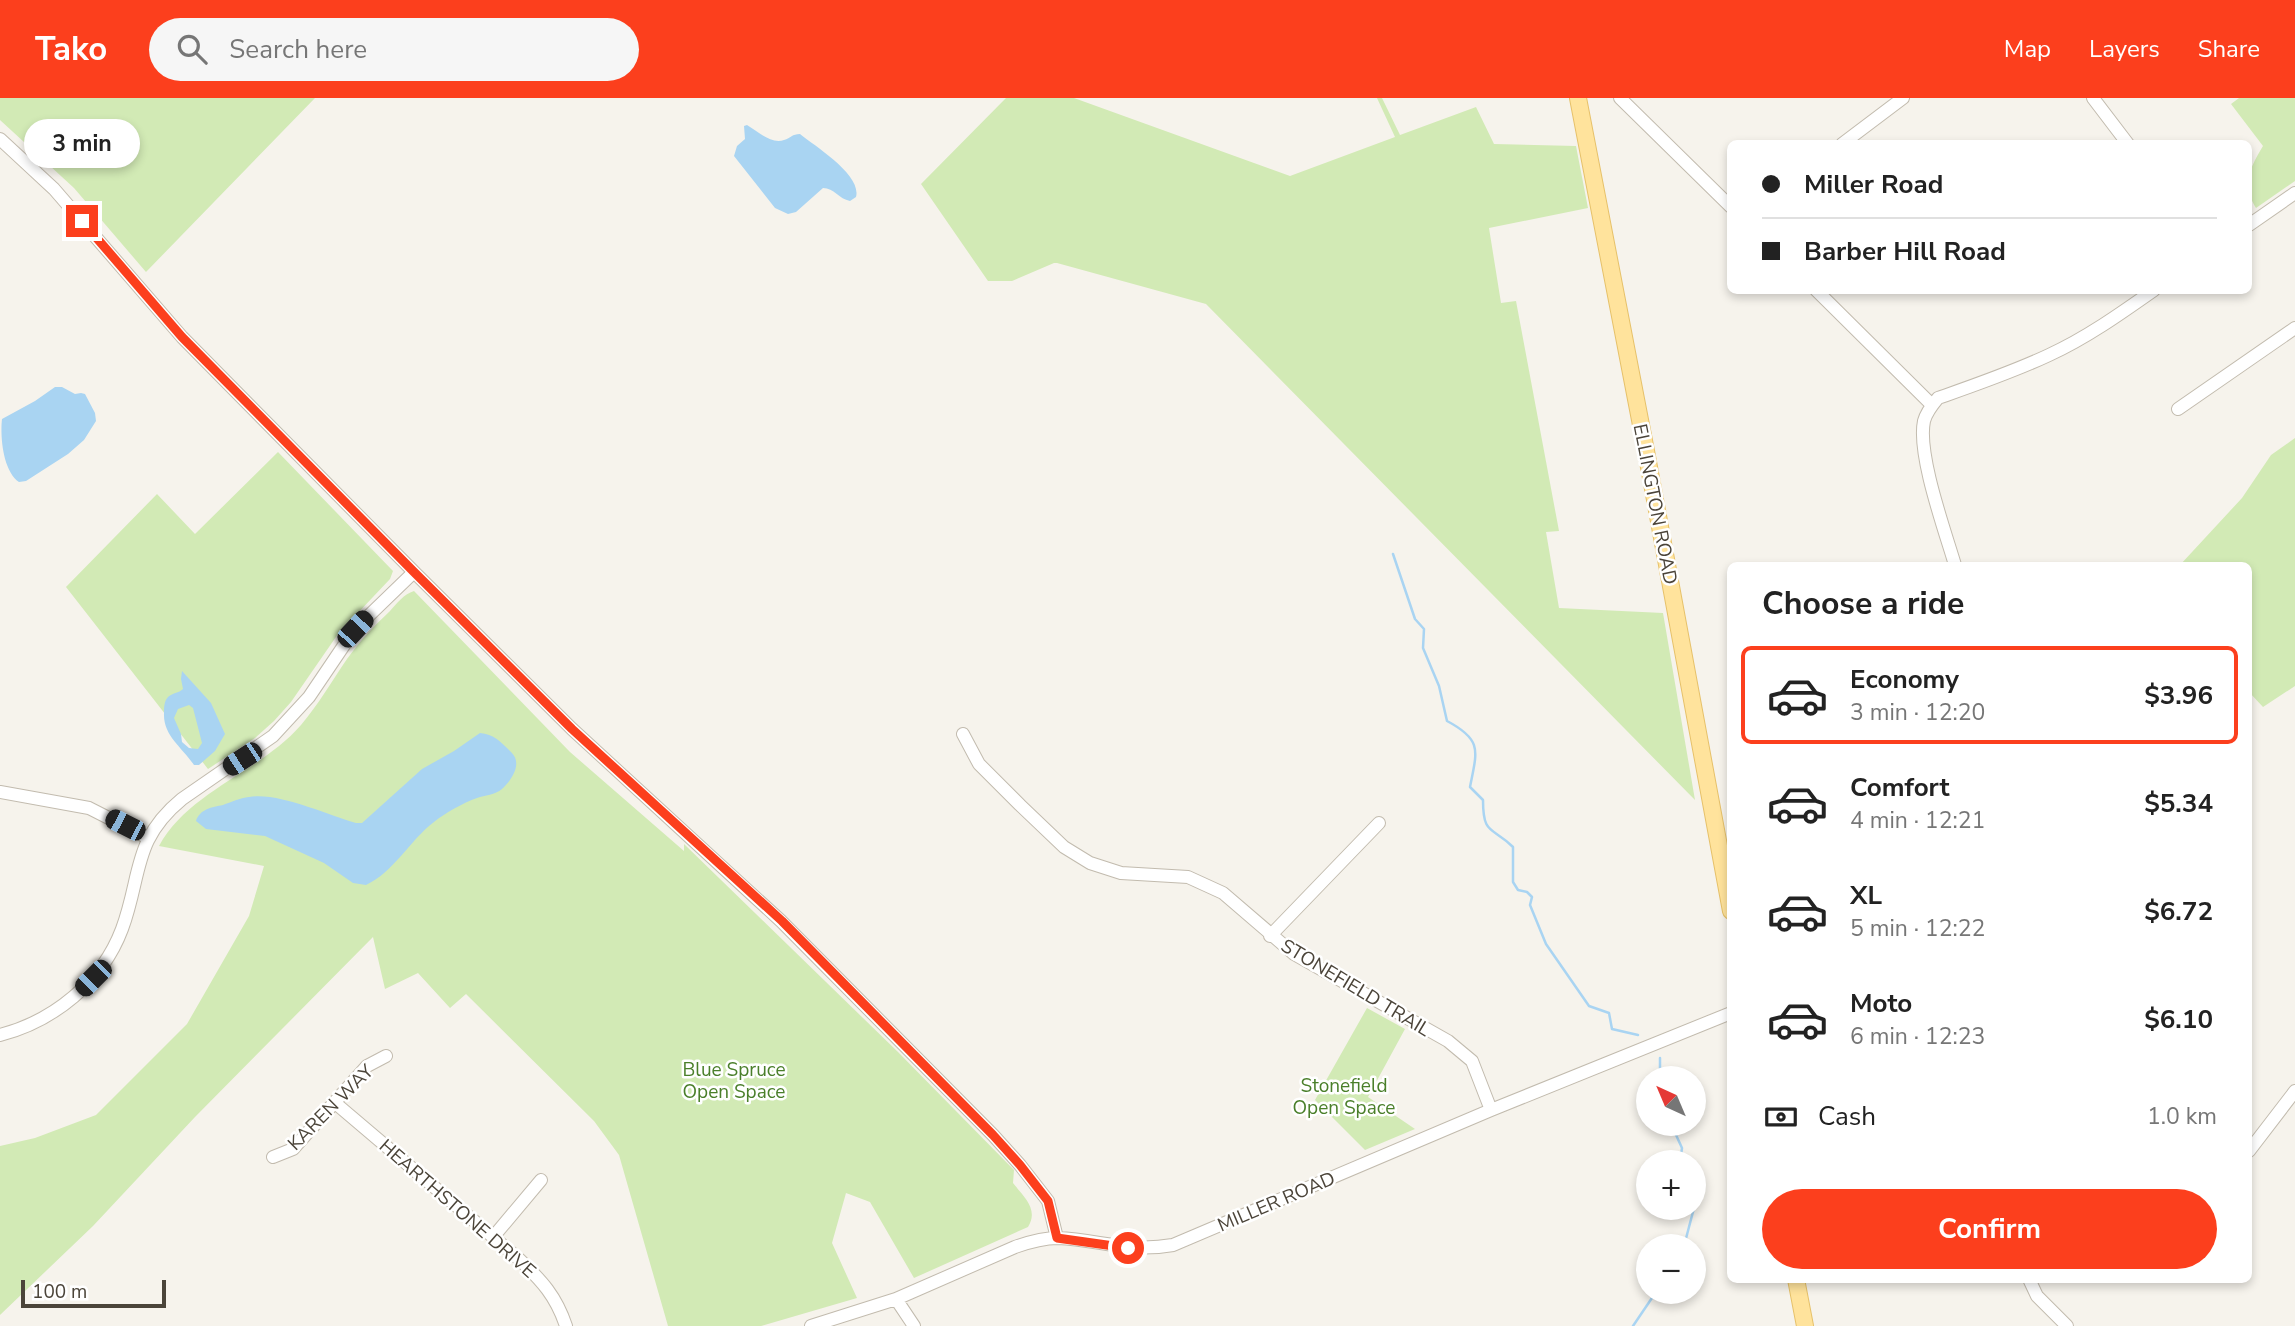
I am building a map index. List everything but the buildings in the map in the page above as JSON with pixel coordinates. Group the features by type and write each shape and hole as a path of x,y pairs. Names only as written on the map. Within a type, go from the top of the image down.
{"main road":[{"name":"ELLINGTON ROAD","path":"1577,98 1727,889"},
{"path":"1797,1283 1805,1326"}],"street":[{"path":"1620,98 1727,203"},
{"path":"1847,140 1903,98"},
{"path":"2093,98 2125,140"},
{"path":"0,139 54,189 182,337 414,572 572,729 782,921 993,1135 1048,1201 1057,1238"},
{"path":"2252,223 2293,198"},
{"path":"1820,294 1932,405"},
{"path":"1954,562 1933,490 1924,446 1924,421 1932,405 1938,398 2050,355 2075,342 2148,294"},
{"path":"2178,409 2295,328"},
{"path":"0,1035 52,1013 82,989 103,965 122,928 148,838 161,818 182,799 273,736 309,696 355,629 414,572"},
{"name":"STONEFIELD TRAIL","path":"962,734 979,764 1064,847 1090,863 1121,873 1188,877 1223,893 1294,954 1462,1051 1472,1061 1491,1110"},
{"path":"0,792 89,808 148,838"},
{"path":"1270,936 1379,823"},
{"name":"MILLER ROAD","path":"811,1326 897,1299 1035,1240 1057,1238 1149,1250 1173,1245 1491,1110 1727,1015"},
{"name":"KAREN WAY","path":"273,1157 293,1149 368,1066 386,1056"},
{"path":"2252,1147 2295,1091"},
{"name":"HEARTHSTONE DRIVE","path":"334,1102 494,1236 545,1283 566,1326"},
{"path":"494,1236 541,1180"},
{"path":"2031,1283 2037,1296 2067,1326"},
{"path":"897,1299 914,1326"}],"green space":[{"path":"0,98 315,98 146,272 74,188 0,120"},
{"path":"1006,98 1074,98 1290,176 1395,137 1377,98 1382,98 1400,135 1476,107 1494,144 1576,146 1588,208 1489,228 1501,303 1516,301 1559,531 1546,532 1559,608 1663,613 1695,800 1206,304 1057,263 1012,281 988,281 921,184"},
{"path":"2239,98 2295,98 2295,181 2256,208 2252,201 2252,168 2263,146 2231,104"},
{"path":"2295,438 2295,686 2263,707 2252,695 2252,562 2183,562 2242,498 2271,455"},
{"path":"278,452 393,571 390,579 338,634 291,702 274,721 255,738 208,769 66,587 157,494 195,534"},
{"name":"Blue Spruce Open Space","path":"414,591 570,752 684,851 684,844 898,1052 1014,1170 1013,1183 1031,1209 1028,1227 914,1278 870,1202 846,1193 832,1243 857,1298 761,1326 668,1326 619,1155 594,1121 466,994 450,1008 418,973 385,989 373,937 195,1117 93,1226 0,1315 0,1146 35,1138 96,1115 187,1024 249,916 264,866 159,846 188,810 266,756 301,725 362,640 401,599"},
{"name":"Stonefield Open Space","path":"1367,1008 1405,1029 1368,1097 1415,1129 1365,1150 1315,1100"}],"water":[{"path":"747,125 775,141 800,134 845,171 856,189 856,197 850,201 823,188 796,212 788,214 775,208 734,156 737,146 745,139 744,126"},
{"path":"55,387 62,387 75,394 85,394 96,421 84,440 68,454 26,481 19,482 6,462 2,444 2,419"},
{"path":"182,671 211,703 225,734 215,751 199,765 194,765 174,741 165,721 166,700 183,689","holes":["189,705 193,708 202,743 198,749 189,748 182,742 174,718 178,709"]},
{"path":"480,733 497,740 514,756 515,771 506,785 493,794 466,803 438,819 425,829 385,872 366,885 353,883 324,863 265,836 206,829 196,821 203,811 242,798 261,796 288,801 362,823 422,769"}],"waterway":[{"path":"1393,554 1415,619 1424,629 1423,648 1439,686 1447,721 1467,734 1475,748 1470,787 1483,800 1487,825 1513,847 1513,882 1518,890 1527,892 1532,897 1530,905 1546,944 1589,1006 1609,1013 1612,1029 1638,1035"},
{"path":"1660,1058 1660,1066"},
{"path":"1676,1136 1682,1150"},
{"path":"1687,1234 1691,1220"},
{"path":"1633,1326 1648,1304"}],"route":[{"path":"82,221 155,308 253,411 572,729 782,921 993,1135 1048,1201 1057,1238 1128,1248"}]}
